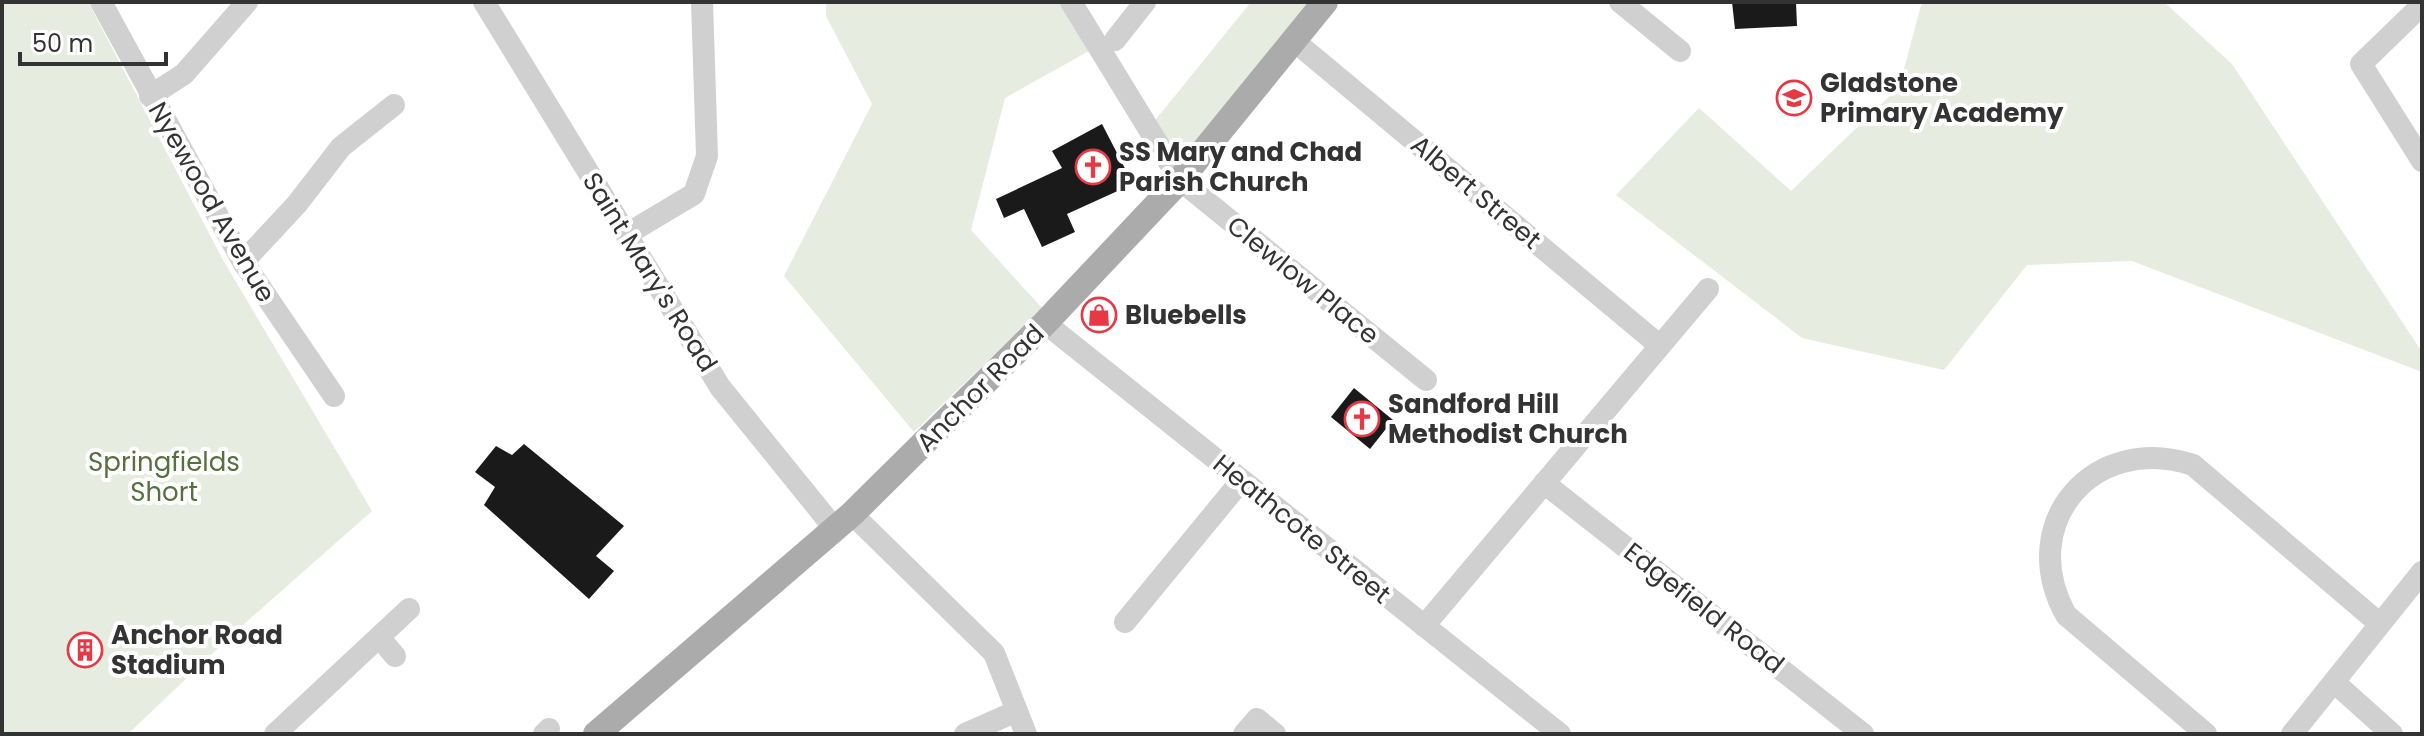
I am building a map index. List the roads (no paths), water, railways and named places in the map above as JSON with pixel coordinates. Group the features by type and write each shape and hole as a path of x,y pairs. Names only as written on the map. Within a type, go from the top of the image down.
{"main road":[{"name":"Anchor Road","path":"596,734 844,522 1045,323 1180,180 1325,2"}],"street":[{"name":"Nyewood Avenue","path":"101,2 243,262 322,390"},
{"path":"150,96 184,74 247,2"},
{"name":"Saint Mary's Road","path":"484,2 720,387 844,522 994,653 1026,734"},
{"path":"627,234 694,194 707,156 702,2"},
{"name":"Clewlow Place","path":"1071,2 1180,180 1426,380"},
{"path":"1115,40 1145,2"},
{"path":"1620,2 1680,51"},
{"path":"2422,5 2361,64 2422,161"},
{"name":"Albert Street","path":"1293,40 1659,345"},
{"path":"243,262 287,216 341,147 394,105"},
{"path":"1424,626 1708,289"},
{"name":"Heathcote Street","path":"1045,323 1560,734"},
{"path":"2206,734 2066,615 2058,600 2049,566 2053,531 2067,500 2092,475 2107,466 2141,457 2159,456 2193,465 2380,624"},
{"path":"1125,622 1241,481"},
{"name":"Edgefield Road","path":"1544,483 1863,734"},
{"path":"2292,734 2422,572"},
{"path":"275,734 409,609"},
{"path":"379,637 395,656"},
{"path":"2334,682 2392,734"},
{"path":"965,734 1017,711"},
{"path":"1244,734 1257,719 1275,734"}],"place":[{"name":"Gladstone Primary Academy","path":"1794,98"},
{"name":"SS Mary and Chad Parish Church","path":"1093,167"},
{"name":"Bluebells","path":"1099,315"},
{"name":"Sandford Hill Methodist Church","path":"1362,419"},
{"name":"Anchor Road Stadium","path":"85,650"}],"park label":[{"name":"Springfields Short","path":"164,477"}]}
